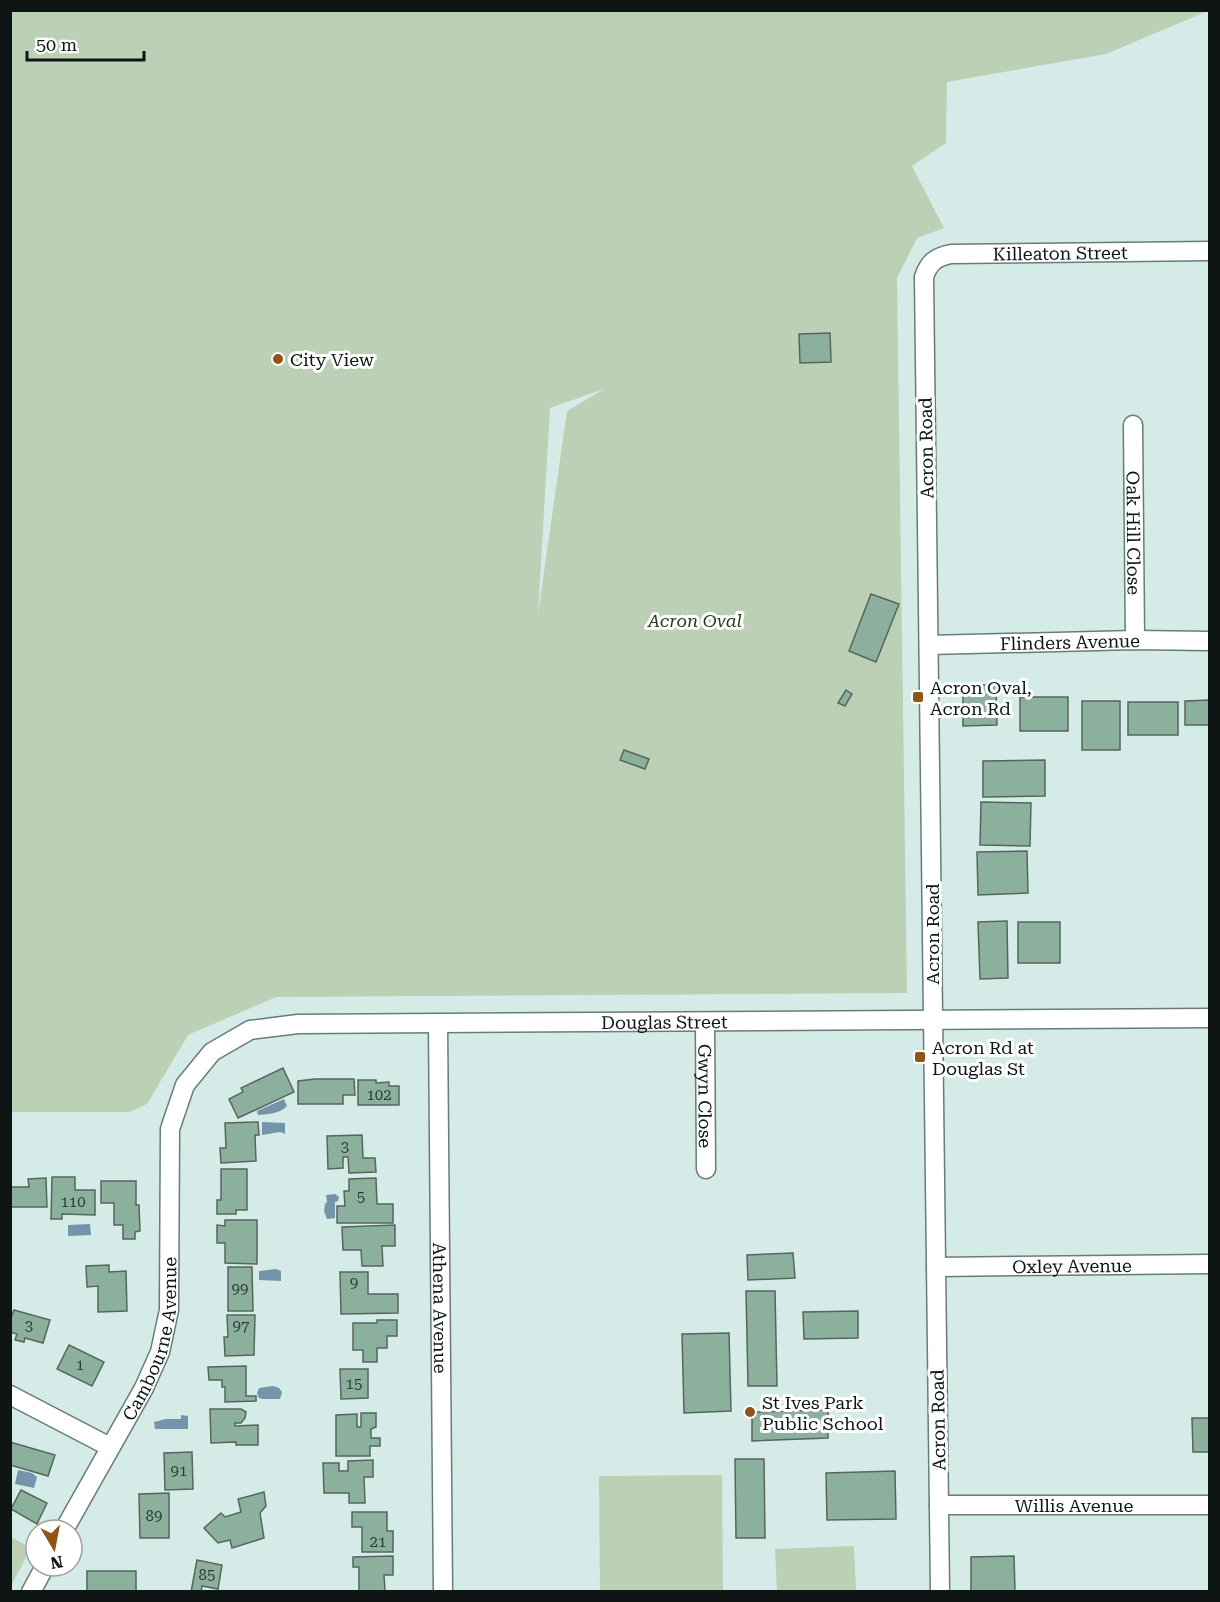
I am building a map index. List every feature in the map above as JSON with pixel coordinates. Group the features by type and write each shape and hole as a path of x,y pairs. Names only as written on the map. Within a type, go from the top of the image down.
{"street":[{"name":"Killeaton Street","path":"924,277 927,267 933,260 951,254 1209,251"},
{"name":"Acron Road","path":"924,277 940,1592"},
{"name":"Oak Hill Close","path":"1133,425 1135,640"},
{"name":"Flinders Avenue","path":"929,645 1135,640 1209,641"},
{"name":"Douglas Street","path":"170,1129 185,1085 212,1052 250,1030 298,1024 1209,1018"},
{"name":"Gwyn Close","path":"705,1022 706,1169"},
{"name":"Athena Avenue","path":"438,1024 443,1592"},
{"name":"Cambourne Avenue","path":"71,1518 144,1388 160,1352 169,1310 170,1129"},
{"name":"Oxley Avenue","path":"936,1267 1209,1264"},
{"path":"10,1395 110,1447"},
{"name":"Willis Avenue","path":"939,1505 1209,1505"},
{"path":"31,1592 39,1578"}],"green space":[{"name":"Acron Oval","path":"10,11 1208,11 1106,54 947,82 946,143 912,166 944,228 917,238 897,278 907,993 276,997 188,1035 147,1104 130,1112 11,1112","holes":["604,389 567,411 538,614 550,408"]},
{"path":"722,1475 723,1591 600,1591 599,1476"},
{"path":"11,1537 24,1544 24,1561 11,1586"},
{"path":"854,1546 856,1591 777,1591 775,1549"}],"water":[{"path":"284,1099 287,1106 281,1111 258,1115 257,1111"},
{"path":"262,1122 285,1123 285,1134 280,1132 262,1135"},
{"path":"335,1194 339,1197 335,1202 335,1218 327,1219 324,1211 327,1202 326,1195"},
{"path":"90,1224 91,1235 68,1236 68,1225"},
{"path":"276,1269 281,1271 281,1281 259,1280 259,1271"},
{"path":"273,1386 282,1392 280,1399 259,1398 257,1393 259,1388"},
{"path":"181,1415 188,1416 188,1429 155,1429 154,1422 181,1419"},
{"path":"18,1470 32,1473 37,1477 34,1488 15,1484"}],"building":[{"path":"830,333 831,362 800,363 799,334"},
{"path":"871,594 899,604 876,662 849,651"},
{"path":"963,685 996,685 997,725 963,726"},
{"path":"846,690 852,694 845,706 838,703"},
{"path":"1020,697 1068,697 1068,731 1020,731"},
{"path":"1210,700 1210,725 1185,725 1185,701"},
{"path":"1082,701 1120,701 1120,750 1082,750"},
{"path":"1128,702 1178,702 1178,735 1128,735"},
{"path":"624,750 649,759 645,769 620,760"},
{"path":"1045,760 1045,796 983,797 983,761"},
{"path":"981,802 1031,803 1030,846 980,845"},
{"path":"1027,851 1028,893 978,895 977,852"},
{"path":"1007,921 1008,978 980,979 978,922"},
{"path":"1018,922 1060,922 1060,963 1018,963"},
{"path":"283,1068 294,1092 238,1118 229,1099 243,1092 241,1088"},
{"path":"354,1079 355,1095 343,1095 343,1104 298,1104 298,1081"},
{"path":"358,1080 376,1080 376,1083 389,1082 389,1086 399,1086 399,1105 358,1105"},
{"path":"258,1122 259,1135 255,1135 256,1161 221,1163 220,1148 226,1148 225,1123"},
{"path":"362,1135 363,1158 375,1158 376,1172 349,1173 348,1157 343,1157 343,1168 328,1169 327,1136"},
{"path":"221,1169 247,1169 247,1210 236,1210 236,1214 217,1214 217,1200 221,1200"},
{"path":"52,1177 75,1177 75,1190 95,1190 95,1215 62,1214 62,1219 51,1219"},
{"path":"46,1178 47,1207 10,1207 10,1187 29,1187 28,1179"},
{"path":"376,1178 377,1204 393,1204 393,1223 337,1223 337,1206 345,1206 344,1191 349,1191 349,1179"},
{"path":"101,1181 136,1181 136,1205 139,1205 140,1231 135,1232 135,1239 123,1239 123,1225 114,1225 114,1203 101,1203"},
{"path":"225,1220 257,1220 257,1264 225,1263 225,1243 217,1243 217,1225 225,1226"},
{"path":"395,1225 395,1246 382,1246 383,1266 362,1266 361,1250 343,1250 342,1227"},
{"path":"793,1253 795,1278 748,1280 747,1255"},
{"path":"109,1265 109,1272 126,1271 127,1311 98,1312 98,1286 87,1287 86,1266"},
{"path":"228,1267 252,1267 253,1311 228,1311"},
{"path":"340,1272 368,1272 368,1294 398,1294 398,1313 341,1314"},
{"path":"746,1291 775,1291 777,1386 748,1386"},
{"path":"14,1310 50,1320 43,1343 25,1338 24,1342 15,1340 17,1334 10,1332 10,1320"},
{"path":"858,1311 858,1338 804,1339 803,1312"},
{"path":"227,1315 255,1315 254,1355 225,1356 224,1337 228,1337"},
{"path":"377,1320 397,1320 397,1336 387,1336 387,1348 377,1348 377,1362 363,1362 363,1350 353,1350 353,1323 377,1323"},
{"path":"729,1333 731,1411 684,1413 682,1334"},
{"path":"69,1345 104,1362 92,1386 57,1369"},
{"path":"246,1366 246,1396 256,1396 256,1401 225,1402 225,1387 222,1387 222,1380 209,1380 208,1367"},
{"path":"340,1369 368,1369 368,1398 341,1399"},
{"path":"210,1409 241,1409 246,1412 245,1418 241,1423 235,1423 235,1426 258,1425 258,1445 236,1445 236,1442 211,1443"},
{"path":"828,1410 828,1438 752,1441 752,1412"},
{"path":"361,1413 376,1413 376,1427 371,1429 371,1438 380,1438 380,1446 370,1446 370,1456 336,1456 336,1415 357,1414 357,1427 361,1427"},
{"path":"1192,1418 1210,1418 1210,1452 1193,1452"},
{"path":"10,1442 55,1455 48,1476 10,1465"},
{"path":"192,1452 193,1489 165,1490 164,1453"},
{"path":"735,1459 764,1459 765,1538 736,1538"},
{"path":"373,1460 373,1477 364,1477 365,1503 349,1503 349,1493 324,1493 323,1463 339,1463 339,1471 348,1471 348,1461"},
{"path":"895,1471 896,1519 827,1520 826,1473"},
{"path":"21,1490 47,1503 40,1518 27,1518 11,1509"},
{"path":"264,1492 266,1506 260,1513 264,1538 232,1548 230,1540 218,1543 204,1528 221,1513 225,1517 241,1512 238,1499"},
{"path":"169,1493 169,1538 140,1538 139,1494"},
{"path":"352,1512 387,1512 387,1531 393,1531 393,1552 362,1552 362,1527 352,1527"},
{"path":"393,1556 393,1575 384,1575 385,1592 359,1592 359,1567 353,1567 353,1557"},
{"path":"1014,1556 1015,1591 971,1592 971,1557"},
{"path":"197,1560 222,1565 218,1589 202,1586 201,1592 191,1592"},
{"path":"87,1571 136,1571 136,1592 87,1592"}],"place":[{"name":"City View","path":"278,359"},
{"name":"Acron Oval, Acron Rd","path":"918,697"},
{"name":"Acron Rd at Douglas St","path":"920,1057"},
{"name":"St Ives Park Public School","path":"750,1412"}]}
